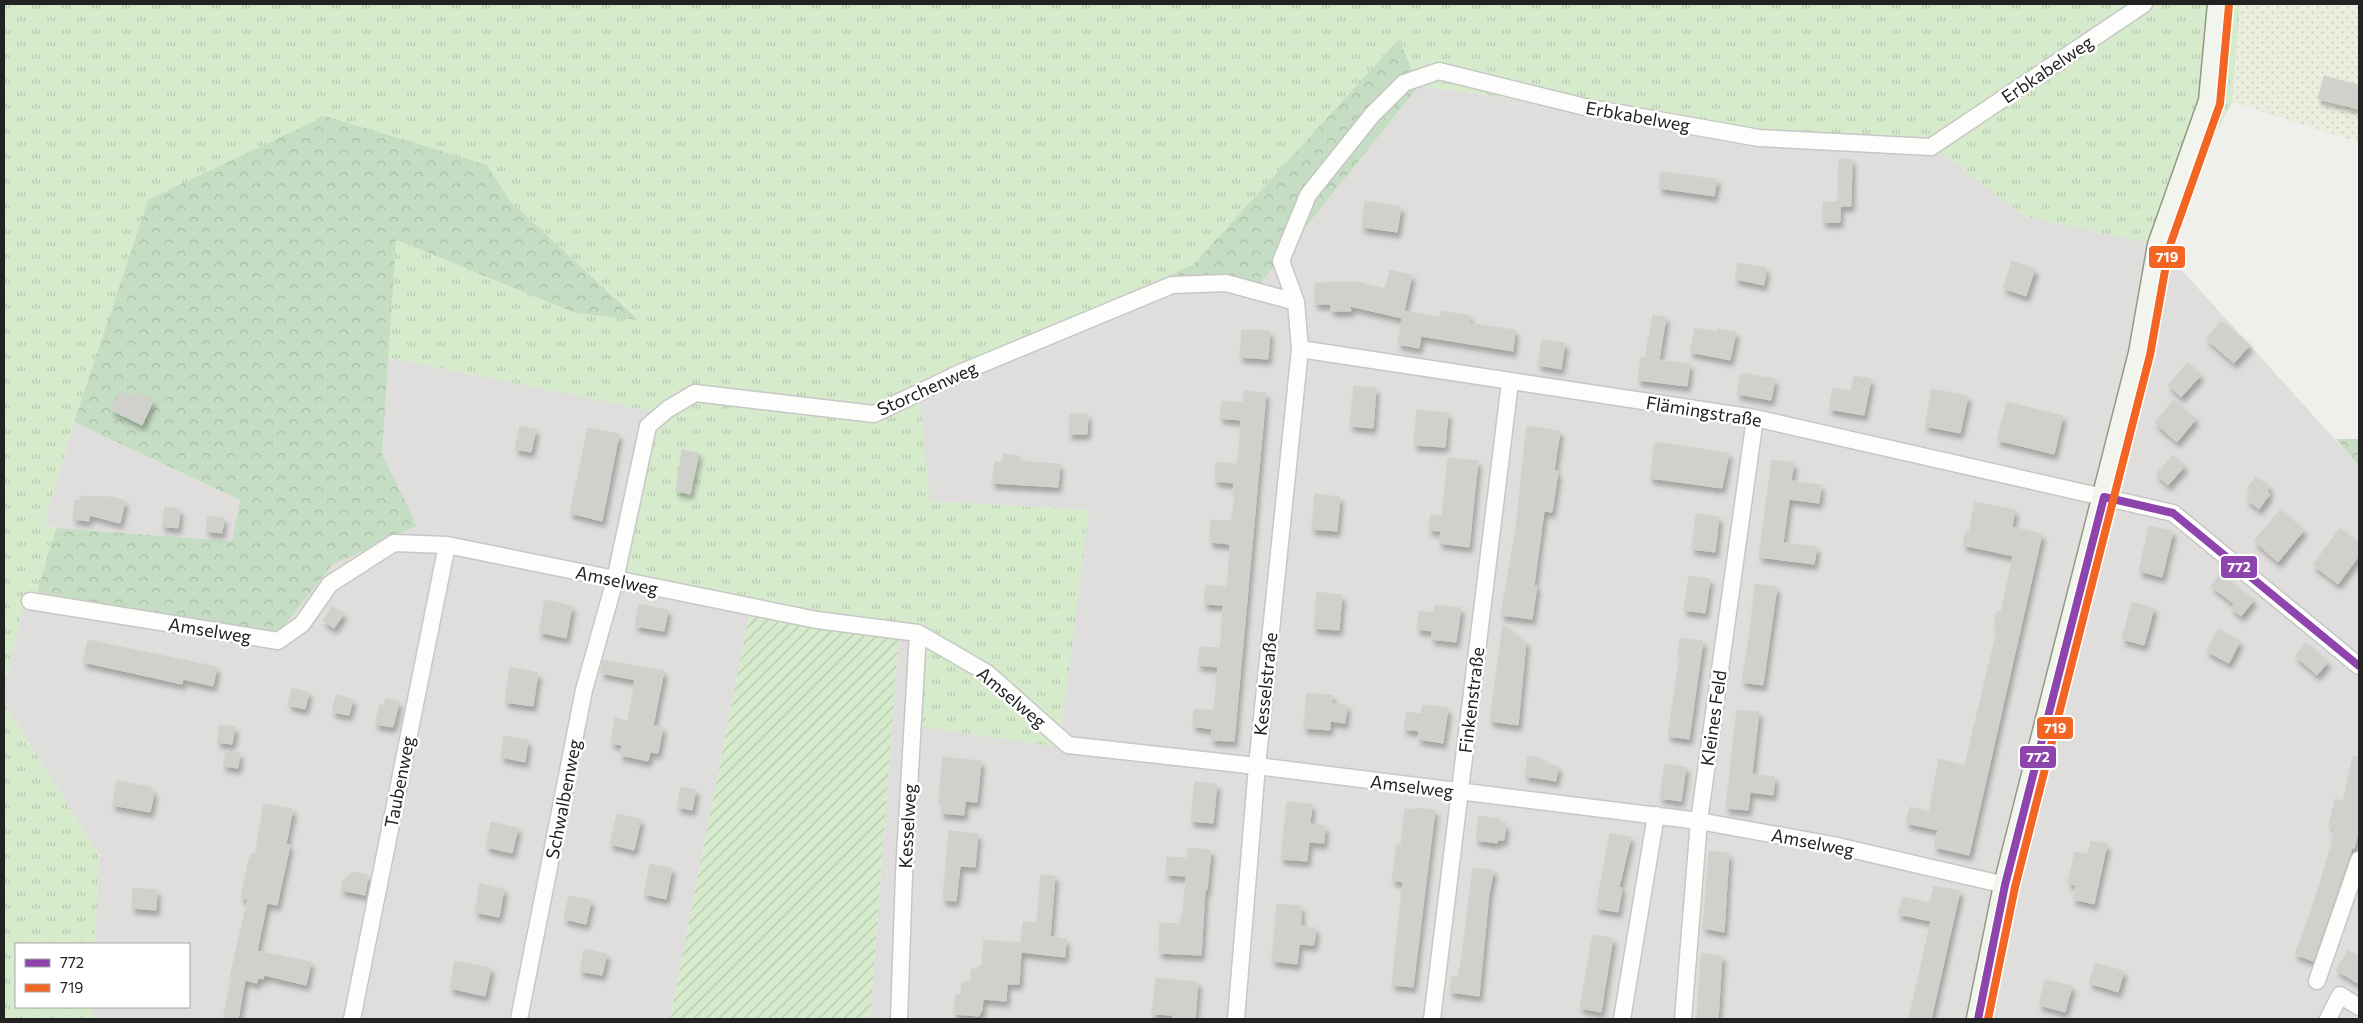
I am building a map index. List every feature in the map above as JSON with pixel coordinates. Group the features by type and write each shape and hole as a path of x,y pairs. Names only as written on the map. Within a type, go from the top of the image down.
{"main road":[{"path":"1978,1019 2005,885 2140,353 2158,245 2210,101 2219,4"}],"street":[{"name":"Erbkabelweg","path":"1300,349 1296,302 1281,261 1308,195 1372,115 1404,83 1438,71 1585,107 1758,138 1931,147 2144,4"},
{"name":"Storchenweg","path":"615,580 648,426 668,409 695,393 874,414 960,373 1172,285 1226,283 1296,302"},
{"name":"Flämingstraße","path":"1300,349 1755,418 2173,513 2359,666"},
{"name":"Kesselstraße","path":"1236,1019 1257,766 1300,349"},
{"name":"Finkenstraße","path":"1432,1019 1510,382"},
{"name":"Kleines Feld","path":"1683,1019 1699,821 1755,418"},
{"name":"Amselweg","path":"30,601 278,641 302,624 330,584 394,543 447,544 817,620 918,633 987,673 1068,745 1257,766 1699,821 1833,845 2005,885"},
{"name":"Taubenweg","path":"352,1019 447,544"},
{"name":"Schwalbenweg","path":"519,1019 584,690 615,580"},
{"name":"Kesselweg","path":"899,1019 904,874 918,633"},
{"path":"1622,1019 1656,815"},
{"path":"2317,981 2359,860"},
{"path":"2328,1019 2340,995 2359,1007"}],"shaded area":[{"path":"2240,4 2359,4 2359,143 2232,102"},
{"path":"1419,86 1751,132 1927,141 2159,245 2359,466 2359,1019 870,1019 899,635 1089,510 929,501 918,382 1161,279 1252,294"},
{"path":"387,357 650,410 618,578 751,605 670,1019 92,1019 93,1008 190,1008 190,943 95,943 99,855 4,703 4,691 26,591 277,635 332,565 417,526 382,453"},
{"path":"74,422 240,500 232,541 56,528 44,524"}],"green space":[{"path":"4,4 2240,4 2232,102 2159,245 2023,216 1927,141 1751,132 1419,86 1399,39 1193,266 918,382 930,501 1089,510 1059,747 910,725 910,637 618,578 650,411 387,357 395,240 575,313 639,319 510,201 487,165 148,200 74,422 44,524 56,528 37,592 26,592 4,691"},
{"path":"1399,39 1419,86 1252,294 1161,279 1193,265"},
{"path":"325,116 487,165 510,201 639,320 575,313 396,240 382,453 417,526 332,565 277,635 37,592 56,528 232,541 240,500 74,422 148,200"},
{"path":"2336,439 2359,439 2359,466"},
{"path":"751,605 899,635 870,1019 670,1019"},
{"path":"4,703 99,855 95,943 15,943 15,1008 93,1008 92,1019 4,1019"}],"building":[{"path":"2324,76 2359,85 2359,109 2318,99"},
{"path":"1839,159 1852,159 1851,206 1840,206 1840,222 1823,222 1823,202 1838,202"},
{"path":"1661,172 1717,179 1714,196 1659,188"},
{"path":"1365,201 1401,207 1397,232 1362,227"},
{"path":"2012,261 2035,269 2026,296 2003,288"},
{"path":"1738,263 1766,268 1764,285 1735,279"},
{"path":"1390,270 1412,275 1404,311 1440,317 1441,311 1470,316 1469,323 1515,330 1513,351 1421,336 1419,348 1398,344 1402,318 1350,306 1351,311 1331,311 1331,304 1315,304 1315,283 1358,282 1385,289"},
{"path":"1653,315 1666,317 1659,360 1690,364 1687,386 1638,380 1641,357 1645,358"},
{"path":"2221,321 2250,345 2234,363 2206,339"},
{"path":"1695,328 1717,332 1718,329 1736,332 1730,360 1690,352"},
{"path":"1242,330 1270,331 1268,359 1240,357"},
{"path":"1542,340 1565,343 1561,369 1538,365"},
{"path":"2187,363 2201,375 2181,397 2168,385"},
{"path":"1741,373 1775,379 1771,400 1737,394"},
{"path":"1854,376 1871,379 1864,415 1829,409 1833,388 1851,391"},
{"path":"1354,386 1376,388 1373,428 1350,426"},
{"path":"1932,389 1968,396 1960,433 1925,426"},
{"path":"1244,391 1266,393 1234,741 1211,740 1212,729 1193,726 1194,709 1214,711 1218,667 1198,665 1200,647 1220,648 1223,605 1204,604 1206,585 1226,587 1230,544 1210,542 1211,520 1231,521 1236,493 1233,492 1234,483 1215,481 1216,462 1237,464 1241,420 1220,418 1222,401 1243,403"},
{"path":"120,392 133,398 135,393 153,401 142,425 111,410"},
{"path":"2173,400 2196,419 2177,442 2155,423"},
{"path":"2007,402 2063,416 2054,454 1997,440"},
{"path":"1417,410 1448,413 1445,447 1414,445"},
{"path":"1070,414 1088,414 1087,434 1069,434"},
{"path":"520,426 536,429 531,452 515,449"},
{"path":"1527,426 1560,431 1554,471 1558,471 1554,499 1552,512 1544,511 1534,585 1537,586 1532,619 1501,615 1516,528"},
{"path":"588,428 619,434 602,521 570,513"},
{"path":"1655,442 1729,453 1722,488 1650,478"},
{"path":"682,450 699,453 690,494 676,491"},
{"path":"1003,454 1019,456 1018,461 1060,464 1058,487 992,483 995,462 1002,463"},
{"path":"2173,455 2185,466 2168,485 2156,474"},
{"path":"1448,458 1478,461 1469,547 1439,543 1441,531 1429,530 1431,514 1442,516"},
{"path":"1772,460 1794,463 1791,481 1821,485 1819,503 1789,499 1783,543 1817,547 1814,564 1759,557"},
{"path":"2256,477 2270,487 2267,491 2270,494 2259,509 2246,499 2251,492 2247,489"},
{"path":"1315,494 1340,497 1337,531 1312,529"},
{"path":"81,496 112,497 125,501 120,523 89,515 89,521 73,519 75,500 81,500"},
{"path":"1975,502 2015,510 2012,527 2042,534 1969,855 1934,847 1938,830 1906,823 1910,807 1929,812 1939,759 1965,765 1998,626 1994,625 1997,611 2001,612 2013,556 1963,545 1966,531 1969,532"},
{"path":"165,507 180,509 178,528 162,526"},
{"path":"2280,510 2304,530 2278,562 2254,541"},
{"path":"1696,514 1719,517 1715,552 1692,549"},
{"path":"208,516 224,518 222,533 206,531"},
{"path":"2149,526 2173,531 2162,577 2139,571"},
{"path":"2340,528 2359,543 2359,556 2338,584 2313,565"},
{"path":"2220,574 2254,600 2241,616 2231,608 2234,604 2211,586"},
{"path":"1689,576 1710,579 1705,613 1684,610"},
{"path":"1755,584 1777,587 1763,685 1742,682 1751,627"},
{"path":"1317,592 1342,595 1339,630 1314,628"},
{"path":"545,600 572,606 566,638 539,632"},
{"path":"2132,602 2154,608 2144,645 2122,639"},
{"path":"639,604 668,610 664,631 635,626"},
{"path":"1435,605 1461,608 1456,642 1431,639 1432,631 1417,629 1419,611 1434,613"},
{"path":"332,606 344,614 334,628 323,621"},
{"path":"1503,625 1526,642 1518,725 1490,721"},
{"path":"2218,629 2240,641 2229,663 2206,651"},
{"path":"1680,638 1703,641 1689,739 1668,736 1680,656 1678,656"},
{"path":"88,640 217,667 213,686 183,679 182,684 83,662"},
{"path":"2306,643 2328,662 2317,675 2295,656"},
{"path":"603,660 664,671 653,726 663,727 658,753 650,752 648,761 620,755 622,745 611,743 615,718 628,721 635,680 601,673"},
{"path":"510,667 538,673 533,706 505,702"},
{"path":"292,688 309,692 305,709 288,705"},
{"path":"1307,693 1333,695 1332,704 1347,705 1345,723 1330,721 1330,730 1304,728"},
{"path":"336,695 353,699 349,715 332,712"},
{"path":"386,698 399,702 393,727 375,724 380,704 384,705"},
{"path":"1423,705 1448,708 1443,743 1418,739 1419,731 1404,729 1407,712 1421,714"},
{"path":"1737,710 1759,712 1752,774 1775,777 1773,795 1750,792 1748,810 1726,808"},
{"path":"220,725 235,727 232,744 217,742"},
{"path":"504,736 528,740 525,762 501,757"},
{"path":"226,751 240,753 238,768 223,766"},
{"path":"1528,756 1543,759 1543,763 1558,766 1556,781 1525,776"},
{"path":"2353,756 2359,757 2359,828 2354,849 2352,848 2313,961 2295,954 2312,909 2332,843 2334,827 2329,826 2335,799 2343,802"},
{"path":"943,757 981,761 977,802 965,801 964,815 941,813 942,799 939,799"},
{"path":"1665,764 1686,767 1681,801 1660,798"},
{"path":"117,781 150,787 154,793 150,812 112,805"},
{"path":"1195,782 1217,784 1213,823 1191,821"},
{"path":"681,787 696,790 692,810 677,807"},
{"path":"1287,802 1312,804 1310,824 1325,826 1324,843 1309,842 1307,861 1281,859"},
{"path":"264,804 293,809 286,844 290,845 277,905 267,903 257,951 311,962 306,985 264,975 263,979 258,978 257,983 245,980 238,1019 223,1019 232,977 230,977 248,899 241,898 249,859 252,853 255,854"},
{"path":"1414,808 1435,810 1413,987 1392,985 1403,882 1392,880 1397,844 1401,844 1405,809 1414,810"},
{"path":"617,814 641,819 634,850 610,844"},
{"path":"1479,816 1500,819 1500,823 1506,824 1504,840 1498,840 1497,843 1476,840"},
{"path":"491,822 518,828 512,853 486,847"},
{"path":"949,831 978,834 975,867 960,866 956,901 943,900"},
{"path":"1610,833 1631,837 1619,887 1622,888 1618,912 1596,908"},
{"path":"2091,841 2107,844 2094,904 2073,899 2076,885 2068,883 2075,852 2088,854"},
{"path":"1188,848 1211,850 1207,890 1205,890 1201,955 1159,953 1160,923 1180,924 1181,914 1183,914 1186,876 1166,875 1167,857 1187,858"},
{"path":"1709,851 1729,853 1724,932 1703,928"},
{"path":"650,864 672,868 666,899 644,894"},
{"path":"1473,868 1494,870 1489,893 1479,996 1450,992 1452,976 1458,977 1462,956"},
{"path":"353,872 368,875 365,895 341,890 343,880"},
{"path":"1041,875 1055,876 1050,937 1066,939 1065,957 1021,952 1019,984 1007,984 1006,1001 983,999 982,1010 979,1016 954,1014 956,995 961,995 962,982 970,982 971,969 977,969 978,966 982,966 984,940 1021,943 1023,922 1037,923"},
{"path":"480,884 504,889 499,917 475,912"},
{"path":"1934,886 1960,891 1931,1019 1909,1019 1931,921 1898,914 1903,897 1930,903"},
{"path":"133,888 157,890 156,910 132,908"},
{"path":"569,896 591,900 586,924 564,919"},
{"path":"1277,904 1301,906 1301,926 1316,928 1314,945 1299,944 1297,964 1272,961"},
{"path":"1593,935 1613,938 1601,1012 1580,1008"},
{"path":"584,949 607,954 602,975 580,971"},
{"path":"2348,950 2359,957 2359,984 2336,970"},
{"path":"1701,953 1722,956 1718,1019 1697,1019"},
{"path":"455,961 491,968 485,996 450,988"},
{"path":"2095,963 2124,971 2118,992 2089,983"},
{"path":"1156,978 1198,982 1195,1019 1172,1019 1173,1015 1152,1014"},
{"path":"2045,980 2072,986 2065,1012 2039,1005"}],"transit line":[{"name":"719","path":"1988,1019 2015,887 2150,355 2169,248 2220,104 2229,5"},
{"name":"772","path":"2104,497 2173,513 2359,666"},
{"name":"772","path":"1978,1019 2005,885 2104,497"}]}
